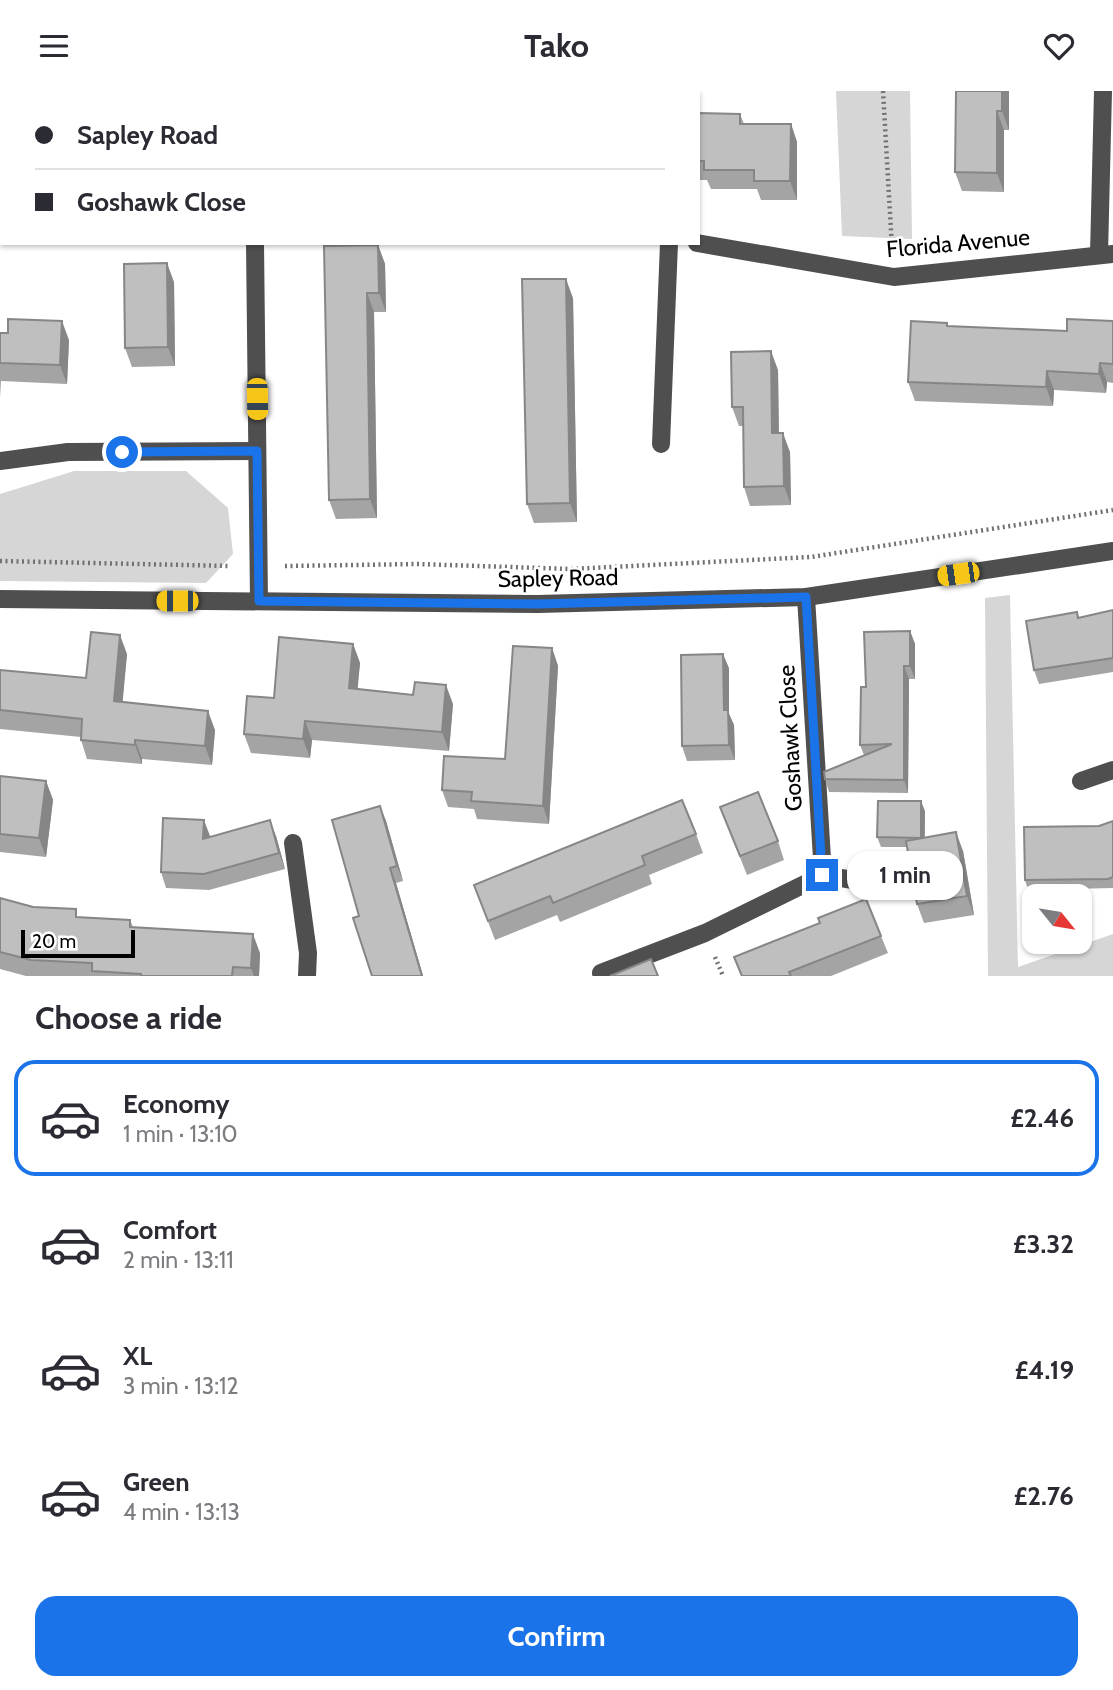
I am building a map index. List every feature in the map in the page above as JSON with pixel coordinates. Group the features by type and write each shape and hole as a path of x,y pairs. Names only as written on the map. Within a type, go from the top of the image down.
{"street":[{"name":"Florida Avenue","path":"700,244 894,277 1106,254 1102,91"},
{"path":"255,245 259,601"},
{"path":"661,444 669,245"},
{"path":"0,461 68,452 257,451"},
{"name":"Sapley Road","path":"0,599 538,604 806,597 1113,551"},
{"name":"Goshawk Close","path":"806,597 822,875"},
{"path":"1081,781 1113,770"},
{"path":"293,843 308,953 307,976"},
{"path":"601,973 705,933 822,875 859,881"}],"path":[{"path":"883,91 894,277"},
{"path":"0,561 259,567 417,564 571,569 811,557 1113,510"}],"shaded area":[{"path":"836,91 910,91 912,239 842,236"},
{"path":"74,471 186,471 228,508 233,554 206,583 0,581 0,494"},
{"path":"1010,595 1018,967 1055,954 1092,954 1092,941 1113,934 1113,976 988,976 985,598"}],"building":[{"path":"956,91 1002,91 1002,111 997,111 997,173 955,172"},
{"path":"700,113 740,114 740,124 791,124 790,181 754,181 754,170 704,170 704,161 700,161"},
{"path":"378,245 379,293 367,293 370,499 329,500 324,246"},
{"path":"167,263 168,347 125,348 124,264"},
{"path":"522,279 566,279 570,503 527,504"},
{"path":"8,319 62,321 60,365 0,363 0,333 8,333"},
{"path":"1067,319 1113,321 1113,364 1100,363 1099,374 1047,371 1046,387 908,382 911,321 947,323 947,326 1067,331"},
{"path":"771,351 772,433 783,433 784,486 744,487 743,407 732,407 731,352"},
{"path":"1113,610 1113,658 1034,670 1026,621 1077,612 1078,618"},
{"path":"910,631 910,666 904,666 904,780 825,779 824,772 892,744 860,745 861,687 866,687 864,632"},
{"path":"91,632 120,635 114,701 208,711 205,746 135,740 135,745 81,740 82,719 0,710 0,670 86,678"},
{"path":"279,637 353,644 349,688 413,695 415,682 446,685 442,732 305,721 303,739 244,734 247,696 274,698"},
{"path":"513,646 552,648 543,806 471,801 472,792 442,790 444,756 505,759"},
{"path":"723,654 724,710 728,710 729,745 682,746 681,655"},
{"path":"0,776 46,781 39,838 0,834"},
{"path":"758,792 778,841 740,856 720,807"},
{"path":"682,800 696,834 642,856 645,865 553,903 550,896 488,921 474,885"},
{"path":"878,801 921,801 921,838 877,837"},
{"path":"380,806 397,866 390,868 422,976 372,976 353,918 359,916 332,820"},
{"path":"163,818 204,820 203,839 270,820 279,853 204,874 161,872"},
{"path":"1113,821 1113,877 1025,880 1024,827 1099,826"},
{"path":"956,832 967,896 917,904 906,841"},
{"path":"0,898 33,907 76,909 76,917 130,920 130,927 253,934 251,968 233,967 232,976 141,976 92,971 92,963 31,960 0,952"},
{"path":"866,899 881,936 789,972 791,976 742,976 734,957 820,923 818,918"},
{"path":"651,959 658,976 610,976"}],"route":[{"path":"122,452 257,451 259,601 538,604 806,597 822,875"}]}
